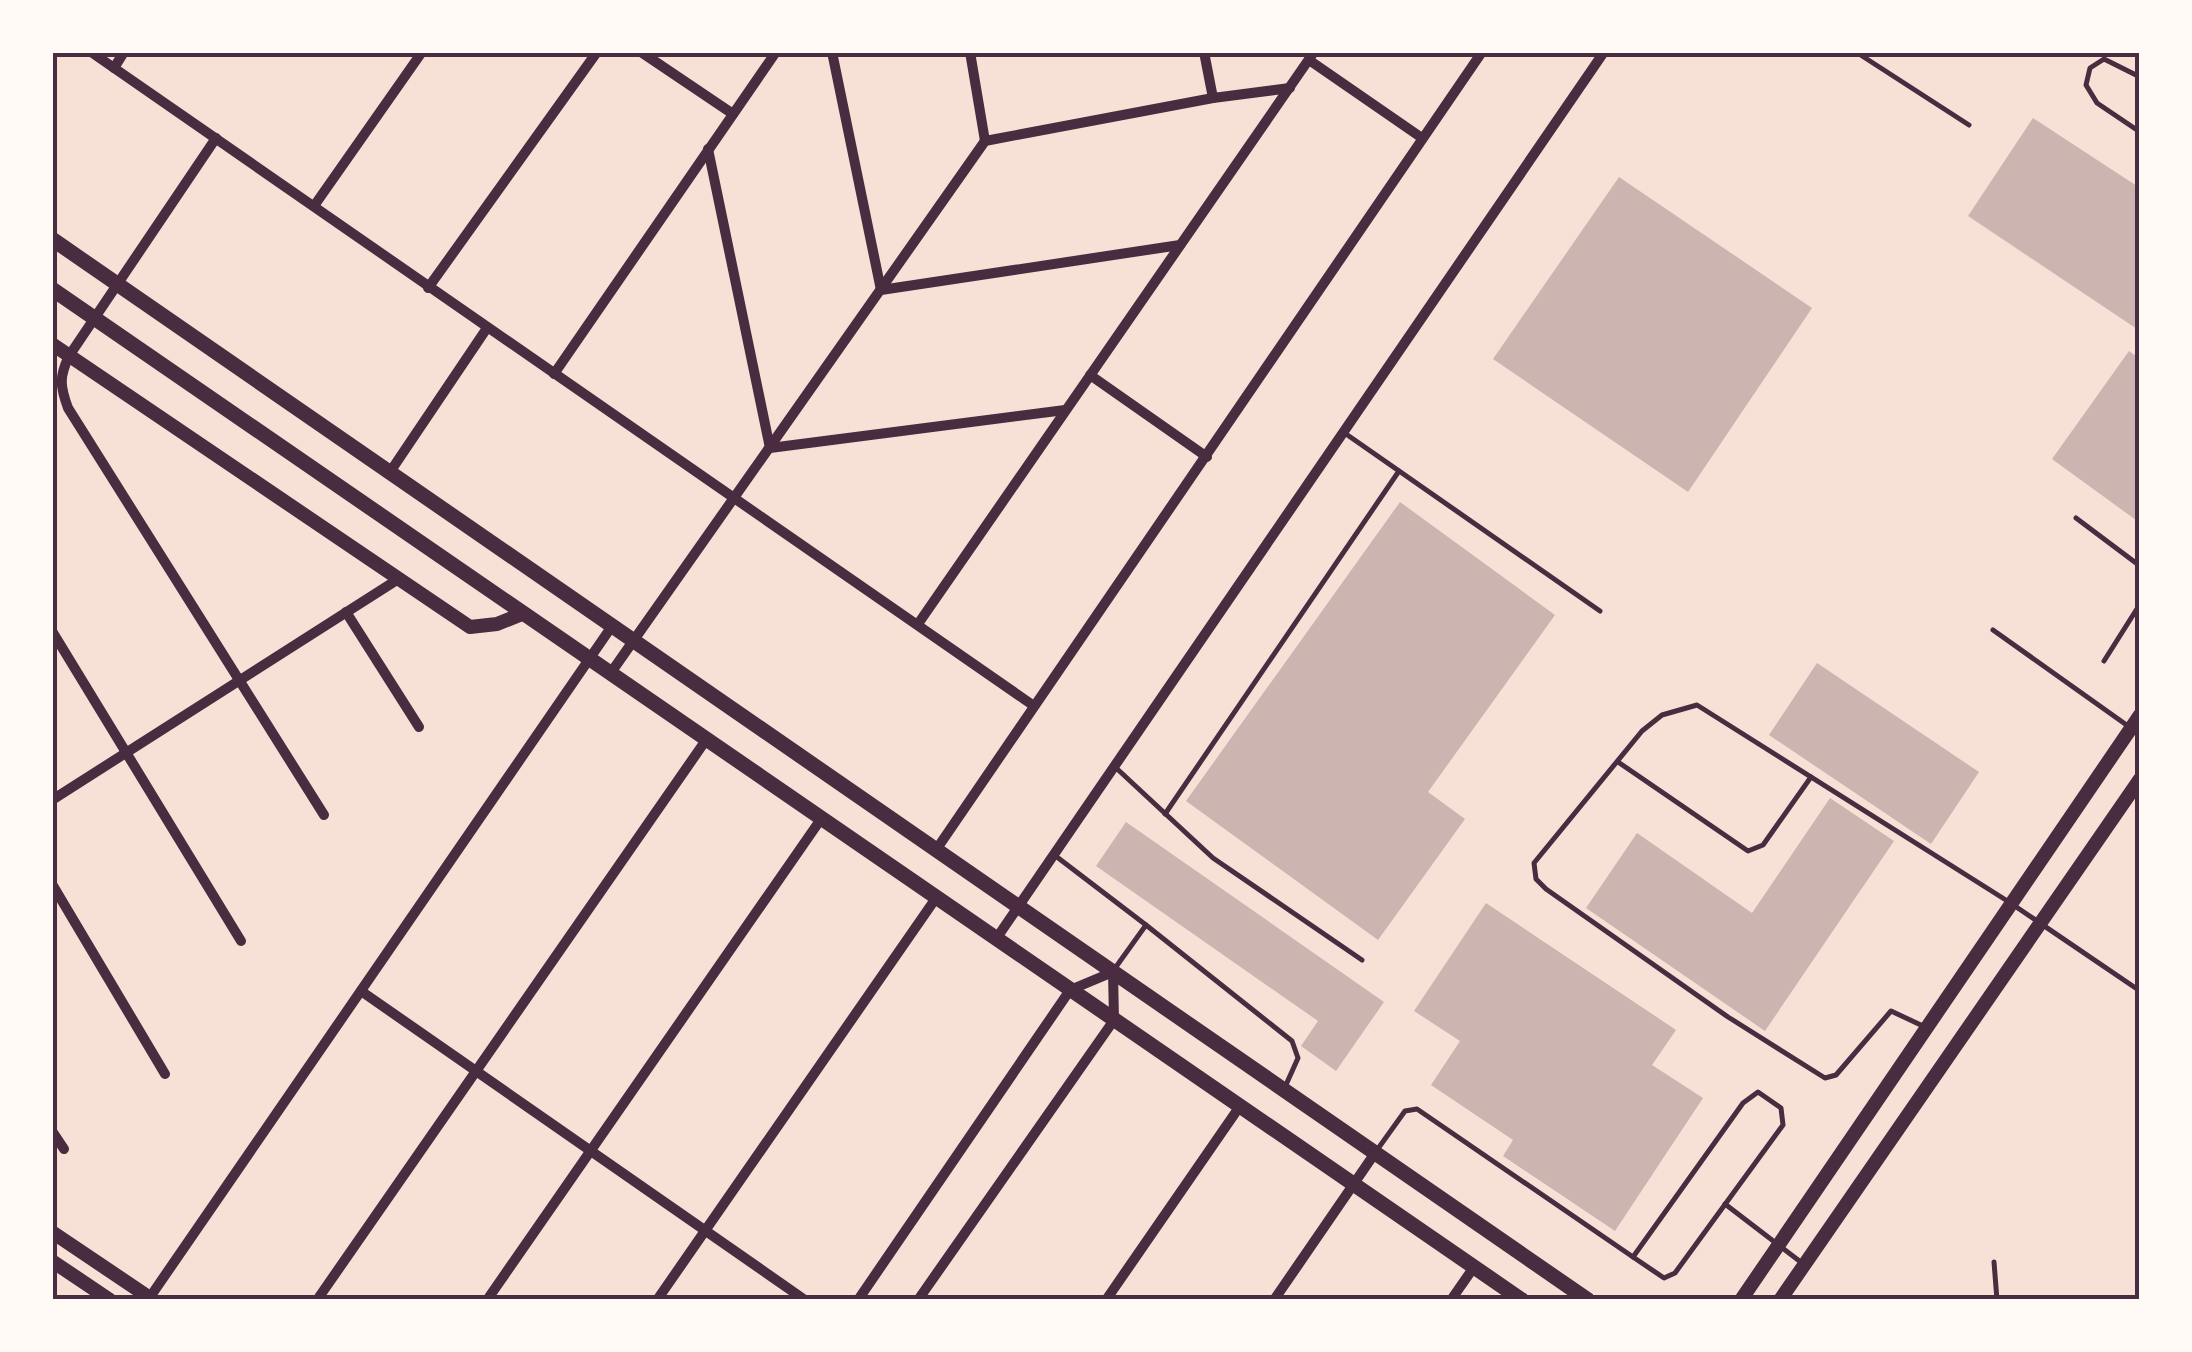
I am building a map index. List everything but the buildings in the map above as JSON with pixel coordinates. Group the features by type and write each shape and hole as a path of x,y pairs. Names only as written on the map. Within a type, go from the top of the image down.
{"main road":[{"path":"52,239 1588,1300"},
{"path":"52,289 1522,1300"}],"street":[{"path":"92,52 732,500 1034,706"},
{"path":"114,68 124,52"},
{"path":"314,206 422,52"},
{"path":"428,288 597,52"},
{"path":"640,52 733,114"},
{"path":"554,374 776,52"},
{"path":"832,52 880,290"},
{"path":"970,52 985,142"},
{"path":"1204,52 1214,98"},
{"path":"936,850 1482,52"},
{"path":"996,938 1346,434 1604,52"},
{"path":"918,624 1312,56 1422,138"},
{"path":"610,674 985,142 1214,98 1290,88"},
{"path":"216,138 60,375 68,408 324,815"},
{"path":"708,150 770,448"},
{"path":"880,290 1180,246"},
{"path":"390,472 487,328"},
{"path":"52,344 470,627 497,624 522,614"},
{"path":"1090,375 1208,456"},
{"path":"770,448 1066,410"},
{"path":"52,800 400,578"},
{"path":"346,612 418,726"},
{"path":"52,1232 150,1299 612,626"},
{"path":"52,631 241,941"},
{"path":"1741,1300 2135,721"},
{"path":"317,1300 706,740"},
{"path":"1786,1297 1804,1265 2140,779"},
{"path":"487,1300 820,818"},
{"path":"52,884 165,1074"},
{"path":"657,1300 936,898"},
{"path":"858,1300 1070,990 1113,972 1114,1020 918,1300"},
{"path":"361,992 805,1300"},
{"path":"1106,1300 1240,1106"},
{"path":"52,1130 64,1149"},
{"path":"1274,1300 1376,1153"},
{"path":"52,1261 110,1300"},
{"path":"1451,1300 1474,1266"}],"lane":[{"path":"1856,52 1969,126"},
{"path":"2140,77 2113,59 2104,59 2090,68 2086,85 2097,103 2140,132"},
{"path":"1346,434 1600,611"},
{"path":"1165,814 1400,472"},
{"path":"2076,518 2140,566"},
{"path":"2104,662 2140,604"},
{"path":"1993,630 2135,721"},
{"path":"1925,1026 1891,1010 1836,1075 1824,1078 1728,1017 1546,889 1536,878 1534,863 1617,762 1662,715 1697,705 2040,922 2140,991"},
{"path":"1617,762 1748,850 1764,845 1812,777"},
{"path":"1114,766 1250,888 1362,960"},
{"path":"1054,854 1292,1040 1298,1058 1284,1090"},
{"path":"1113,972 1146,925"},
{"path":"1376,1153 1405,1110 1417,1109 1633,1257 1669,1277 1785,1119 1780,1108 1758,1092 1743,1103 1633,1257"},
{"path":"1725,1204 1804,1265"},
{"path":"1994,1262 1996,1300"}]}
